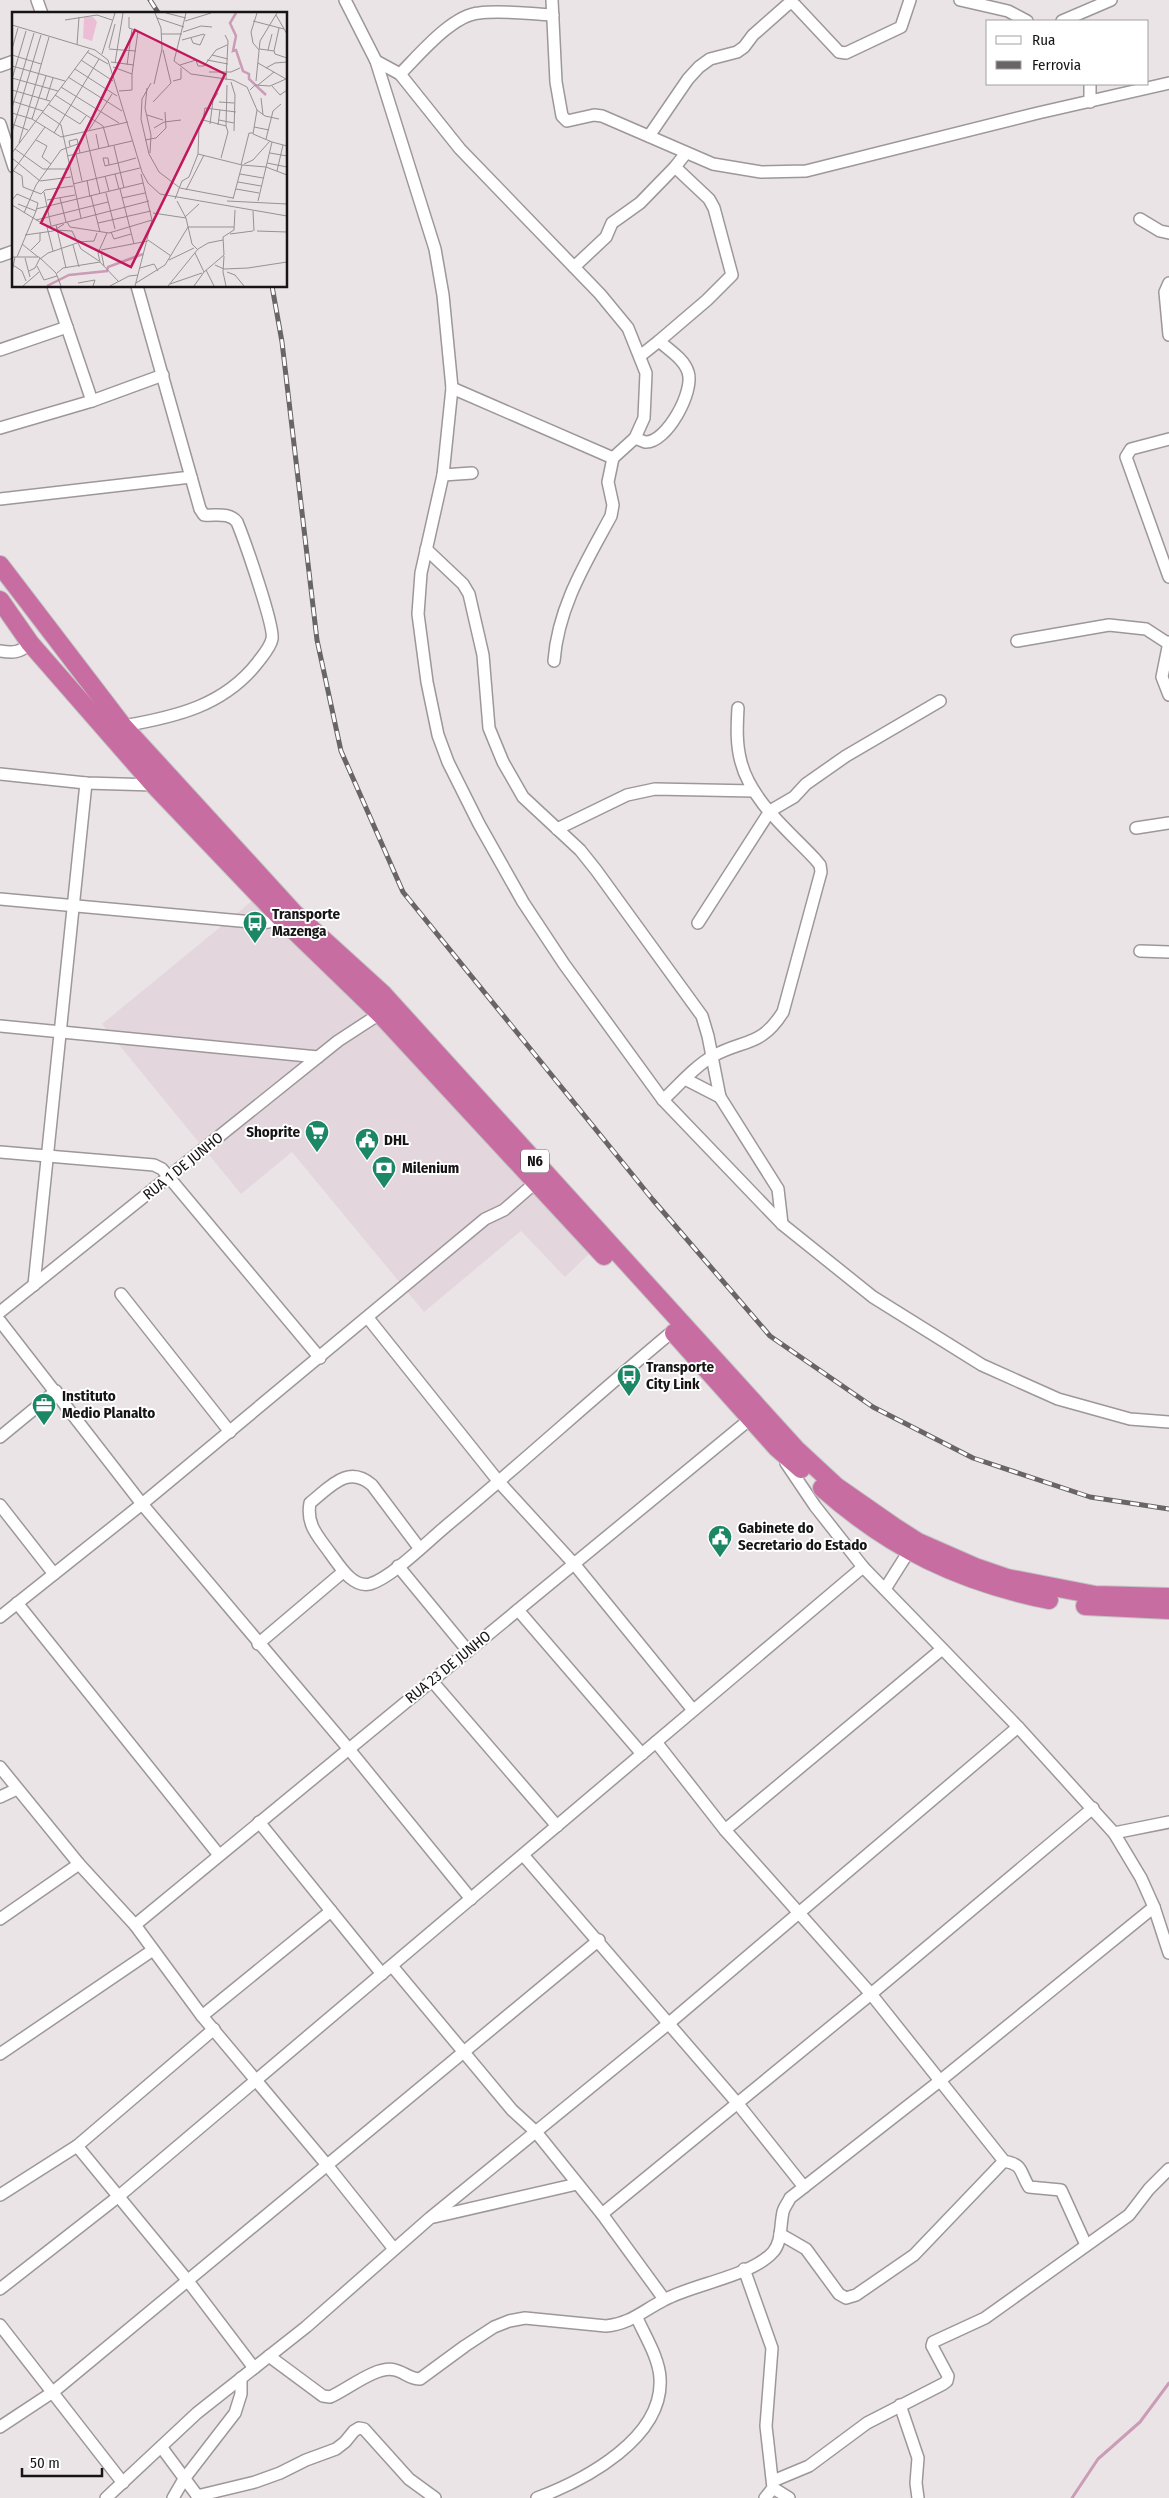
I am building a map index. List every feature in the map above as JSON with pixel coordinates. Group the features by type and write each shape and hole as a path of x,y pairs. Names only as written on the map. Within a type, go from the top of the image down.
{"highway":[{"name":"N6","path":"0,564 123,726 295,914 386,1009 756,1414 777,1448 855,1517 909,1551 935,1564 1005,1591 1095,1608 1169,1610"},
{"name":"N6","path":"0,600 30,643 154,785 279,916 386,1009 536,1182 673,1331 756,1414 837,1487 918,1542 998,1575 1051,1588 1095,1595 1169,1597"}],"street":[{"path":"37,0 41,12"},
{"path":"345,0 376,61 436,249 443,295 452,388 443,475 426,549 418,614 427,682 438,735 448,762 523,902 564,964 663,1100 782,1224 873,1297 982,1365 1058,1398 1130,1419 1169,1422"},
{"path":"552,0 556,82 562,116 567,121 594,115 602,116 713,164 761,172 806,171 1169,83"},
{"path":"649,136 688,79 699,67 710,59 737,52 744,47 787,4 792,3 839,52 846,53 901,27 910,0"},
{"path":"960,0 1008,11 1025,20"},
{"path":"1064,20 1111,0"},
{"path":"400,74 428,46 464,17 478,12 553,15"},
{"path":"376,61 400,74 460,149 574,267 628,328 646,373 644,418 635,438 613,458 608,482 613,505 611,516 574,585 555,642 554,661"},
{"path":"0,66 12,62"},
{"path":"1090,85 1090,102"},
{"path":"0,124 12,161"},
{"path":"574,267 606,236 612,223 640,203 686,153"},
{"path":"640,356 707,300 732,275 710,199 675,167"},
{"path":"1140,219 1160,231 1169,233"},
{"path":"0,256 12,252"},
{"path":"1169,283 1165,292 1169,335"},
{"path":"54,288 92,401"},
{"path":"123,726 186,713 215,700 250,673 268,650 273,638 268,616 237,522 233,517 225,515 204,515 200,509 138,288"},
{"path":"0,350 67,327"},
{"path":"635,438 645,442 658,439 677,414 690,384 689,373 685,364 659,341"},
{"path":"0,428 92,401 163,375"},
{"path":"452,388 613,458"},
{"path":"1169,439 1131,449 1127,452 1126,457 1169,577"},
{"path":"443,475 472,473"},
{"path":"0,499 191,477"},
{"path":"426,549 463,584 469,594 482,655 489,728 503,762 523,797 596,870 702,1016 720,1097 778,1189 782,1224"},
{"path":"1016,641 1109,626 1146,629 1169,643 1162,677 1169,695"},
{"path":"0,651 13,653 23,650 30,643"},
{"path":"698,923 770,811 794,797 806,784 846,756 940,702"},
{"path":"663,1100 712,1056 768,1033 783,1012 821,872 820,865 815,859 754,792 741,763 737,744 738,708"},
{"path":"0,774 86,783 154,785"},
{"path":"34,1285 86,783"},
{"path":"557,829 627,795 655,789 754,792"},
{"path":"1136,828 1169,823"},
{"path":"0,899 263,923 273,921 279,916"},
{"path":"1140,951 1169,952"},
{"name":"RUA 1 DE JUNHO","path":"0,1312 318,1057 386,1009"},
{"path":"0,1026 318,1057"},
{"path":"685,1079 720,1097"},
{"path":"0,1152 154,1165 162,1169 320,1358"},
{"path":"0,1617 142,1504 320,1358 485,1218 504,1210 536,1182"},
{"path":"121,1294 230,1432"},
{"path":"368,1318 499,1482 575,1565 693,1710"},
{"path":"0,1321 142,1504 258,1644 348,1748 471,1899"},
{"path":"420,1548 372,1485 363,1477 352,1475 340,1480 310,1503 308,1515 311,1527 344,1572 353,1580 368,1585 383,1579 499,1482 673,1331"},
{"path":"0,1437 56,1391"},
{"name":"RUA 23 DE JUNHO","path":"135,1925 348,1748 575,1565 756,1414"},
{"path":"777,1448 802,1487 863,1567 1018,1727 1114,1833 1141,1878 1154,1907 1169,1953"},
{"path":"0,1505 54,1574"},
{"path":"885,1589 909,1551"},
{"path":"398,1566 468,1651"},
{"path":"0,2289 119,2196 524,1856 863,1567"},
{"path":"258,1644 344,1572"},
{"path":"17,1603 219,1855"},
{"path":"518,1610 642,1754"},
{"path":"725,1830 942,1649"},
{"path":"432,1681 557,1826"},
{"path":"106,2498 197,2414 269,2356 430,2218 668,2024 1018,1727"},
{"path":"656,1742 725,1830 871,1994 1004,2161 1017,2164 1029,2187 1060,2190 1086,2245"},
{"path":"0,1767 79,1864 135,1925 202,2016 257,2079 394,2249"},
{"path":"0,1797 16,1789"},
{"path":"602,2214 738,2104 1093,1808"},
{"path":"259,1822 382,1974"},
{"path":"1114,1833 1169,1822"},
{"path":"524,1856 599,1940 668,2024 738,2104 804,2187"},
{"path":"0,1919 79,1864"},
{"path":"269,2356 323,2396 330,2398 384,2369 395,2370 412,2379 420,2380 494,2327 509,2322 525,2318 606,2326 618,2325 637,2318 664,2300 744,2269 767,2258 775,2250 780,2234 783,2211 790,2198 941,2080 1154,1907"},
{"path":"202,2016 331,1911"},
{"path":"0,2427 53,2392 464,2054 599,1940"},
{"path":"0,2054 153,1950"},
{"path":"392,1966 512,2110 536,2132 602,2214 664,2300"},
{"path":"0,2195 77,2146 214,2029"},
{"path":"77,2146 188,2281 254,2368"},
{"path":"780,2234 806,2249 839,2294 846,2298 856,2295 914,2255 1004,2161"},
{"path":"773,2484 809,2466 867,2423 947,2381 948,2376 932,2346 933,2342 985,2318 1129,2215 1148,2189 1169,2169"},
{"path":"430,2218 578,2184"},
{"path":"744,2269 772,2348 766,2426 773,2484 766,2498"},
{"path":"537,2498 585,2478 602,2466 646,2427 653,2415 658,2401 660,2376 637,2318"},
{"path":"0,2325 124,2483"},
{"path":"173,2498 184,2479 235,2413 241,2394 241,2378"},
{"path":"900,2406 918,2458 916,2483 918,2498"},
{"path":"162,2448 198,2497 255,2482 280,2473 306,2460 336,2449 359,2428 364,2429 409,2479 435,2498"},
{"path":"773,2484 789,2498"}],"shaded area":[{"path":"257,897 269,897 589,1254 565,1277 521,1231 424,1312 292,1152 241,1194 102,1024"}],"waterway":[{"path":"1072,2498 1098,2459 1140,2422 1169,2383"}],"railway":[{"path":"150,0 158,12"},
{"path":"272,288 282,342 317,640 341,751 403,892 653,1200 770,1336 873,1407 973,1458 1090,1497 1169,1509"}],"place":[{"name":"Transporte Mazenga","path":"255,944"},
{"name":"Shoprite","path":"317,1153"},
{"name":"DHL","path":"367,1161"},
{"name":"Milenium","path":"384,1189"},
{"name":"Transporte City Link","path":"629,1397"},
{"name":"Instituto Medio Planalto","path":"44,1426"},
{"name":"Gabinete do Secretario do Estado","path":"720,1558"}]}
